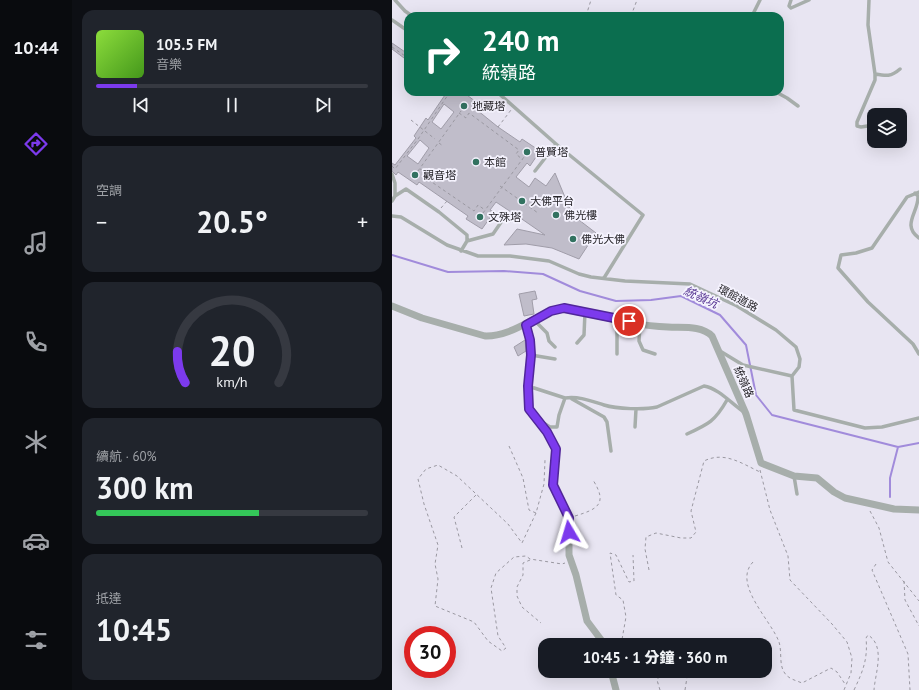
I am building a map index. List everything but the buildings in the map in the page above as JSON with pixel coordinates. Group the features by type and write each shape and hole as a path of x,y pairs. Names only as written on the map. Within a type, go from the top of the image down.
{"street":[{"name":"統嶺路","path":"392,306 422,318 485,336 492,336 526,325 557,309 564,308 655,326 702,330 712,336 746,414 761,463"},
{"path":"526,325 530,340 531,355 528,386 529,409 547,432 556,449 553,485 569,518 568,546 587,620 600,638"},
{"path":"761,463 794,476 817,478 834,492 845,498 865,501 894,509 919,510"},
{"path":"613,678 616,690"}],"lane":[{"path":"395,0 405,12"},
{"path":"754,12 760,0"},
{"path":"790,0 789,6 791,8 809,0"},
{"path":"867,126 857,126 857,122 875,80 868,25 869,0"},
{"path":"392,20 404,28"},
{"path":"875,74 887,76 894,75 900,69"},
{"path":"502,96 556,144 643,215 604,278"},
{"path":"784,96 798,106"},
{"path":"535,171 556,144"},
{"path":"392,174 395,183 395,196"},
{"path":"392,201 395,196 406,189 439,212 466,233 467,240 461,251"},
{"path":"919,238 913,234 911,229 911,220 918,201 917,193 907,197 872,248 856,253 841,255 838,268 868,302 913,344 919,354"},
{"path":"467,240 493,234 506,215"},
{"name":"環館道路","path":"392,216 401,217 448,245 478,256 510,256 549,261 579,274 604,278 690,284 737,306 776,330 796,347 800,359 799,367 792,376"},
{"path":"577,342 584,335 585,312"},
{"path":"617,319 617,354"},
{"path":"534,320 547,333 549,341 555,347"},
{"path":"640,323 639,341 643,350 655,354"},
{"path":"717,349 743,365 792,376 794,410 865,428 882,427 919,418"},
{"path":"531,355 555,359"},
{"path":"528,386 565,398 585,398 604,405 636,409 650,409 704,386 716,390 746,414"},
{"path":"535,417 550,426 557,427 559,415 565,398"},
{"path":"571,398 604,417 607,422 611,451"},
{"path":"687,434 707,425 718,416 727,400"},
{"path":"635,427 636,409"},
{"path":"794,476 797,494"}],"path":[{"path":"587,12 591,0"},
{"path":"632,12 636,0"},
{"path":"392,47 404,55"},
{"path":"392,166 395,168 447,96"},
{"path":"498,127 513,106"},
{"path":"418,171 460,112 466,118 469,114 519,150 516,154 523,160"},
{"path":"410,120 435,139"},
{"path":"439,143 443,146"},
{"path":"483,213 524,157"},
{"path":"420,169 426,172 424,176 474,211 478,205 485,210"},
{"path":"500,186 538,213"},
{"path":"439,212 446,201"},
{"path":"510,446 523,478 529,510 536,513"},
{"path":"649,570 645,549 646,537 656,533 681,538 690,538 696,532 691,511 704,461 713,457 727,457 760,472"},
{"path":"545,460 544,484 536,513 522,543 508,524 457,476 438,466 426,469 418,479 424,504 438,545 435,564 438,579 435,606 474,622 488,641 502,651 506,648 498,636 492,588 496,573 514,557 526,556 530,559 562,564 572,561"},
{"path":"761,463 760,472 770,510 788,556 790,580 847,642 852,658 851,673 844,690"},
{"path":"569,518 594,510 599,504 601,497 599,490 592,480"},
{"path":"462,548 454,517 477,494"},
{"path":"865,501 879,528 888,562 919,601"},
{"path":"622,638 626,618 623,600 616,595 610,553 616,555 629,582 634,581 633,555"},
{"path":"530,559 523,563 523,575 518,587 517,596 522,606 541,624"},
{"path":"753,562 749,566 747,575 752,595 778,641 783,672 790,679 802,683 832,668 837,672 845,685"},
{"path":"876,564 872,570 908,654 910,690"},
{"path":"904,581 904,600 919,626"},
{"path":"854,690 862,674 866,660 866,638 868,635 872,638 880,658 874,690"},
{"path":"658,678 657,680 660,690"},
{"path":"685,690 687,678"}],"waterway":[{"name":"統嶺坑","path":"392,255 448,272 504,271 543,274 580,291 616,301 651,300 681,296 720,315 746,345 756,395 772,415 898,447 919,443"},
{"path":"890,497 890,478 898,447"}],"place":[{"name":"地藏塔","path":"464,106"},
{"name":"普賢塔","path":"527,152"},
{"name":"本館","path":"476,162"},
{"name":"觀音塔","path":"415,175"},
{"name":"大佛平台","path":"522,201"},
{"name":"佛光樓","path":"556,215"},
{"name":"文殊塔","path":"480,217"},
{"name":"佛光大佛","path":"573,239"}],"route":[{"path":"569,532 569,518 553,485 556,449 547,432 529,409 528,386 531,355 530,340 526,325 551,311 564,308 629,321"}]}
